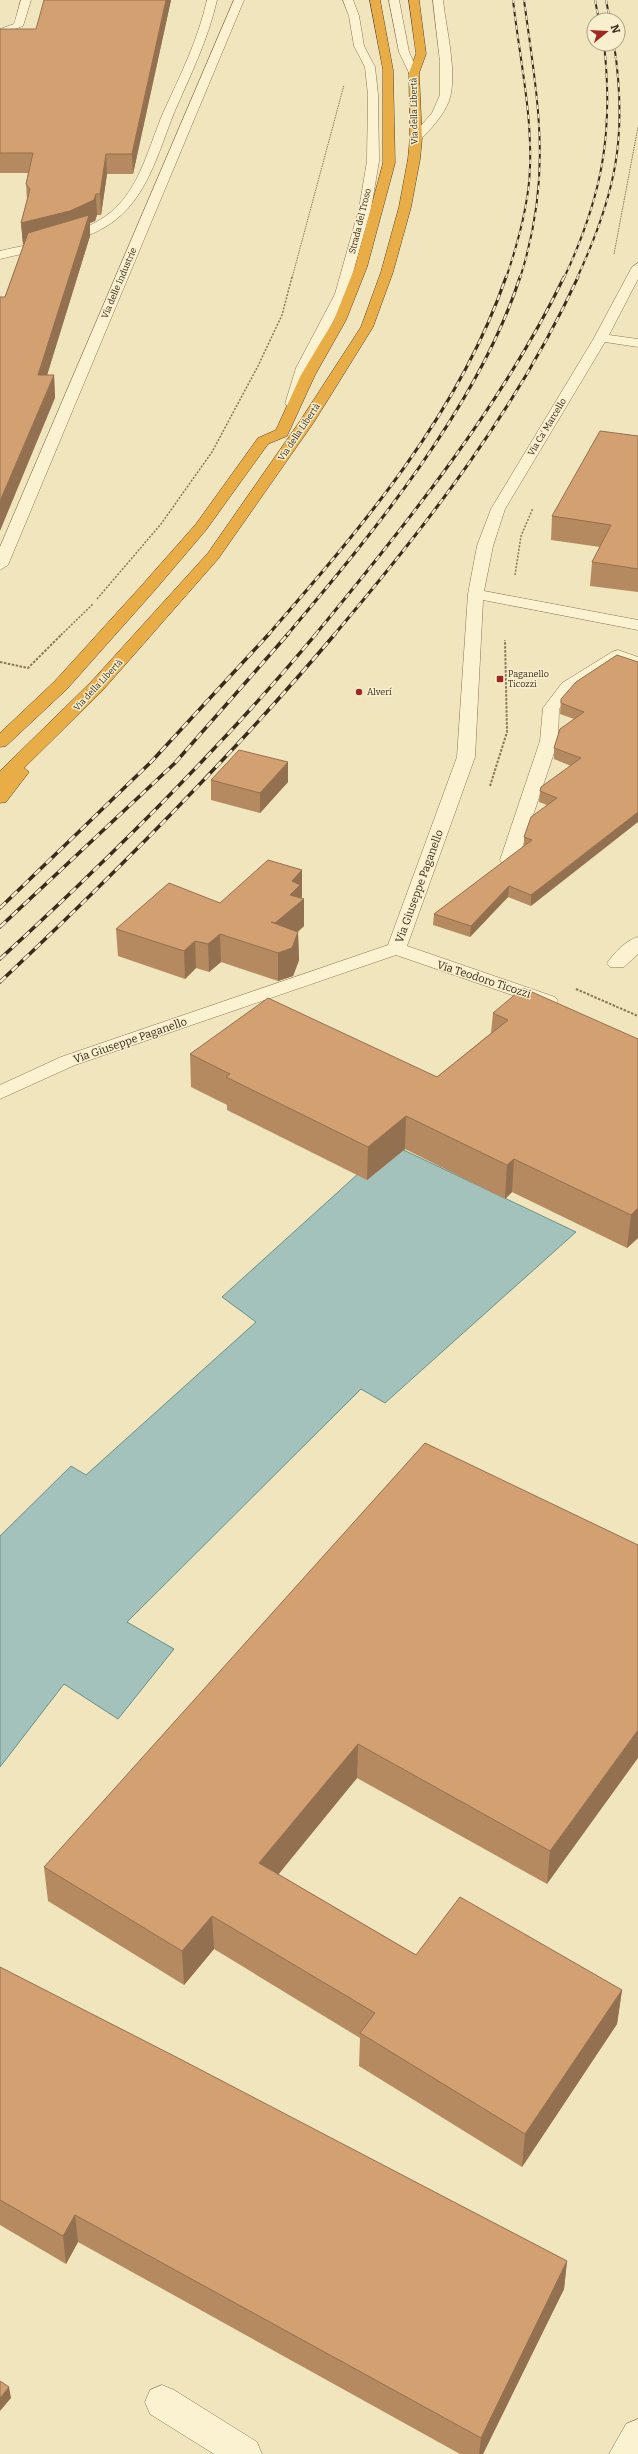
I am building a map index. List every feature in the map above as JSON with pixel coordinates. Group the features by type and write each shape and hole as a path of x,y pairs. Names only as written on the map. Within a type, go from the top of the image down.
{"highway":[{"name":"Via della Libertà","path":"0,742 61,685 201,527 263,441 282,433 308,375 340,320 361,267 390,163 388,70 375,0"},
{"name":"Via della Libertà","path":"0,781 44,740 103,680 213,556 307,422 367,327 387,272 405,207 416,138 414,73 420,54 414,0"},
{"path":"0,738 15,728"},
{"path":"0,798 44,740"}],"street":[{"path":"0,32 18,26 26,0"},
{"path":"0,255 41,245 87,230 101,224 122,207 134,192 145,170 202,37 212,0"},
{"name":"Via delle Industrie","path":"0,565 238,0"},
{"name":"Strada del Troso","path":"282,433 304,368 341,294 365,209 373,161 373,95 370,67 359,46 354,16 348,0"},
{"path":"394,0 404,52 414,73"},
{"path":"416,138 434,118 445,95 445,68 438,0"},
{"name":"Via Ca' Marcello","path":"476,594 486,546 498,509 601,338 638,267"},
{"path":"601,338 638,342"},
{"path":"476,594 638,625"},
{"name":"Via Giuseppe Paganello","path":"0,1093 68,1061 396,949 466,757 476,594"},
{"path":"509,860 549,741 551,708 568,686 618,655 638,662"},
{"path":"617,963 638,943"},
{"name":"Via Teodoro Ticozzi","path":"396,949 535,995 564,1008"},
{"path":"162,2402 246,2454"},
{"path":"626,2454 638,2436"}],"path":[{"path":"0,662 28,668 94,602 162,524 212,452 258,366 282,315 355,42 359,46"},
{"path":"612,261 620,230 638,127"},
{"path":"532,605 534,595 524,590 515,575 521,536 533,507"}],"water":[{"path":"391,1144 576,1232 385,1403 361,1389 127,1622 174,1649 118,1719 64,1684 0,1767 0,1536 71,1466 86,1475 256,1322 222,1297"}],"building":[{"path":"44,0 166,0 132,154 106,154 100,194 96,194 94,200 70,211 21,223 30,189 26,184 33,153 0,153 0,29 36,29"},
{"path":"89,215 38,375 54,375 0,501 0,297 5,297 28,233"},
{"path":"600,431 638,436 638,569 592,562 611,525 552,516"},
{"path":"617,655 638,662 638,812 531,895 509,886 471,926 434,914 532,840 524,837 531,817 557,798 540,791 541,787 581,758 554,748 560,729 584,712 561,703 561,699 576,682"},
{"path":"239,750 288,762 260,793 211,780"},
{"path":"268,860 302,870 292,881 300,885 290,895 304,899 275,923 271,922 298,932 292,948 278,953 220,934 208,944 195,941 184,951 116,929 169,883 220,903"},
{"path":"523,988 638,1039 638,1208 631,1215 514,1159 507,1165 406,1116 368,1147 226,1077 230,1074 190,1054 268,998 437,1077 508,1020 493,1013"},
{"path":"425,1443 638,1545 638,1730 550,1851 358,1744 259,1863 416,1955 460,1897 622,1990 525,2134 360,2033 375,2013 212,1916 182,1951 44,1867"},
{"path":"0,1967 567,2261 481,2438 75,2215 63,2236 0,2200"},
{"path":"0,2381 9,2387 0,2398"}],"railway":[{"path":"506,278 522,224 528,195 530,167 527,104 513,0"},
{"path":"520,278 530,241 537,206 540,139 538,107 524,0"},
{"path":"595,0 597,12"},
{"path":"606,0 608,12"},
{"path":"564,278 588,220 602,164 606,136 607,107 607,76 605,52"},
{"path":"577,278 601,219 610,191 615,164 619,136 620,108 615,52"},
{"path":"268,635 338,553 372,510 405,467 435,422 462,376 486,327 506,277"},
{"path":"287,635 388,511 451,420 478,373 502,325 520,277"},
{"path":"315,635 417,507 482,417 512,371 564,277"},
{"path":"334,635 436,508 499,419 528,373 578,277"},
{"path":"0,908 151,762 269,634"},
{"path":"0,927 175,763 288,634"},
{"path":"0,959 83,882 203,761 316,634"},
{"path":"0,982 88,898 173,812 296,680 335,634"}],"place":[{"name":"Paganello Ticozzi","path":"500,679"},
{"name":"Alverí","path":"359,692"}]}
